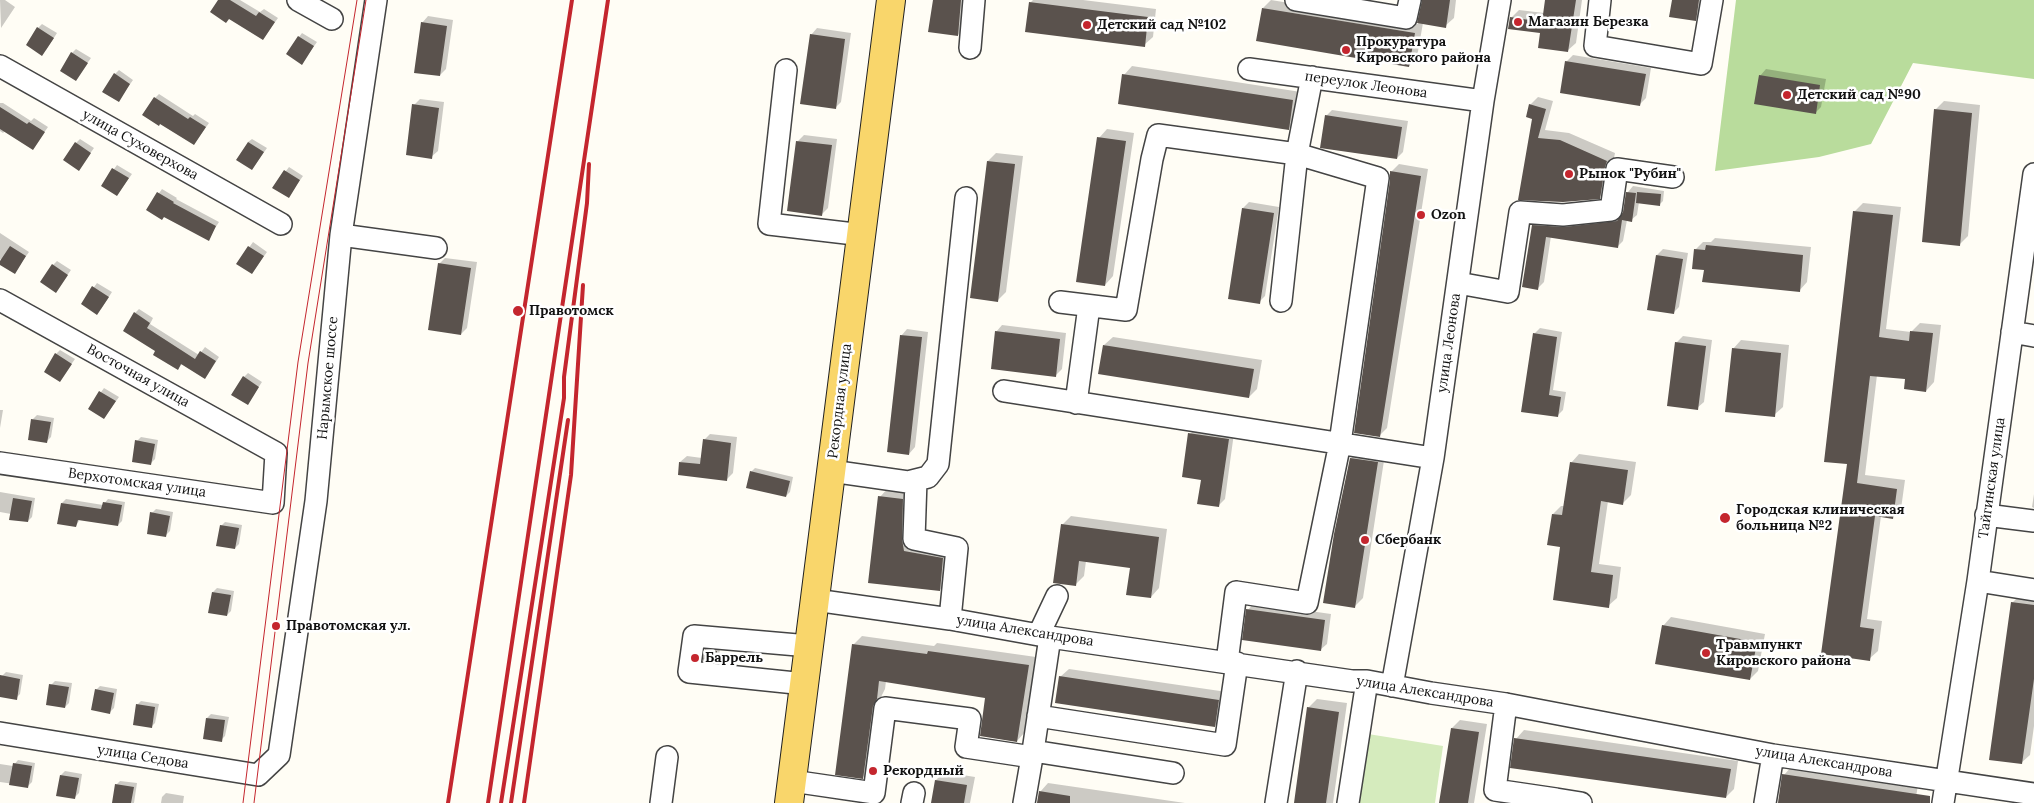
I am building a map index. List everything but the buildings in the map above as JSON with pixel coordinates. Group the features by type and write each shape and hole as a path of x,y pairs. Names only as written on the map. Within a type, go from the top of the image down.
{"main road":[{"name":"Рекордная улица","path":"791,792 892,0"}],"street":[{"path":"298,0 332,19"},
{"name":"Нарымское шоссе","path":"279,755 316,501 341,235 376,0"},
{"path":"970,48 974,0"},
{"path":"1296,0 1406,18 1410,0"},
{"name":"улица Леонова","path":"1392,686 1433,458 1483,101 1500,0"},
{"path":"1600,0 1594,46 1701,64 1712,0"},
{"name":"улица Суховерхова","path":"0,66 281,224"},
{"name":"переулок Леонова","path":"1249,69 1483,101"},
{"path":"786,70 769,224 863,235"},
{"path":"1281,301 1297,154 1312,77"},
{"path":"1038,716 1225,745 1236,592 1307,603 1340,444 1378,178 1297,154 1158,135 1152,159 1126,310 1060,302"},
{"path":"1458,283 1508,292 1520,212 1562,215 1611,210 1617,170 1673,177"},
{"name":"Тайгинская улица","path":"1942,803 1978,581 2034,174"},
{"path":"831,471 908,482 928,477 938,464 966,198"},
{"path":"341,235 436,248"},
{"name":"Восточная улица","path":"0,300 276,452 273,503"},
{"path":"1076,403 1089,306"},
{"path":"2012,332 2034,336"},
{"path":"1004,392 1433,458"},
{"name":"Верхотомская улица","path":"0,463 273,503"},
{"path":"916,480 914,539 957,548 950,619"},
{"path":"1986,515 2034,521"},
{"path":"1978,581 2034,590"},
{"path":"1024,803 1038,716 1045,635 1057,596"},
{"name":"улица Александрова","path":"815,600 1297,671 1352,681 1367,681 1506,704 1773,755 2034,794"},
{"path":"805,684 689,672 694,636 809,646"},
{"path":"1276,803 1297,671"},
{"path":"1348,803 1367,681"},
{"path":"1506,704 1494,797 1581,803"},
{"path":"791,792 874,793 885,708 970,719 966,747 1173,772"},
{"name":"улица Седова","path":"0,733 258,775 279,755"},
{"path":"1765,803 1773,755"},
{"path":"661,803 667,757"},
{"path":"2032,803 2034,794"}],"green space":[{"path":"1736,0 2034,0 2034,79 1913,63 1871,144 1819,157 1715,171"},
{"path":"1368,734 1443,746 1435,803 1358,803"}],"tram line":[{"path":"243,803 298,362 357,0"},
{"path":"254,803 308,363 366,0"}],"railway":[{"path":"448,803 572,0"},
{"path":"488,803 608,0"},
{"path":"501,803 564,398 564,377 587,203 589,164"},
{"path":"524,803 571,475 583,285"},
{"path":"511,803 568,420"}],"place":[{"name":"Магазин Березка","path":"1518,22"},
{"name":"Детский сад №102","path":"1087,25"},
{"name":"Прокуратура Кировского района","path":"1346,50"},
{"name":"Детский сад №90","path":"1787,95"},
{"name":"Рынок \"Рубин\"","path":"1569,174"},
{"name":"Ozon","path":"1421,215"},
{"name":"Правотомск","path":"518,311"},
{"name":"Городская клиническая больница №2","path":"1725,518"},
{"name":"Сбербанк","path":"1365,540"},
{"name":"Правотомская ул.","path":"276,626"},
{"name":"Травмпункт Кировского района","path":"1706,653"},
{"name":"Баррель","path":"695,658"},
{"name":"Рекордный","path":"873,771"}]}
